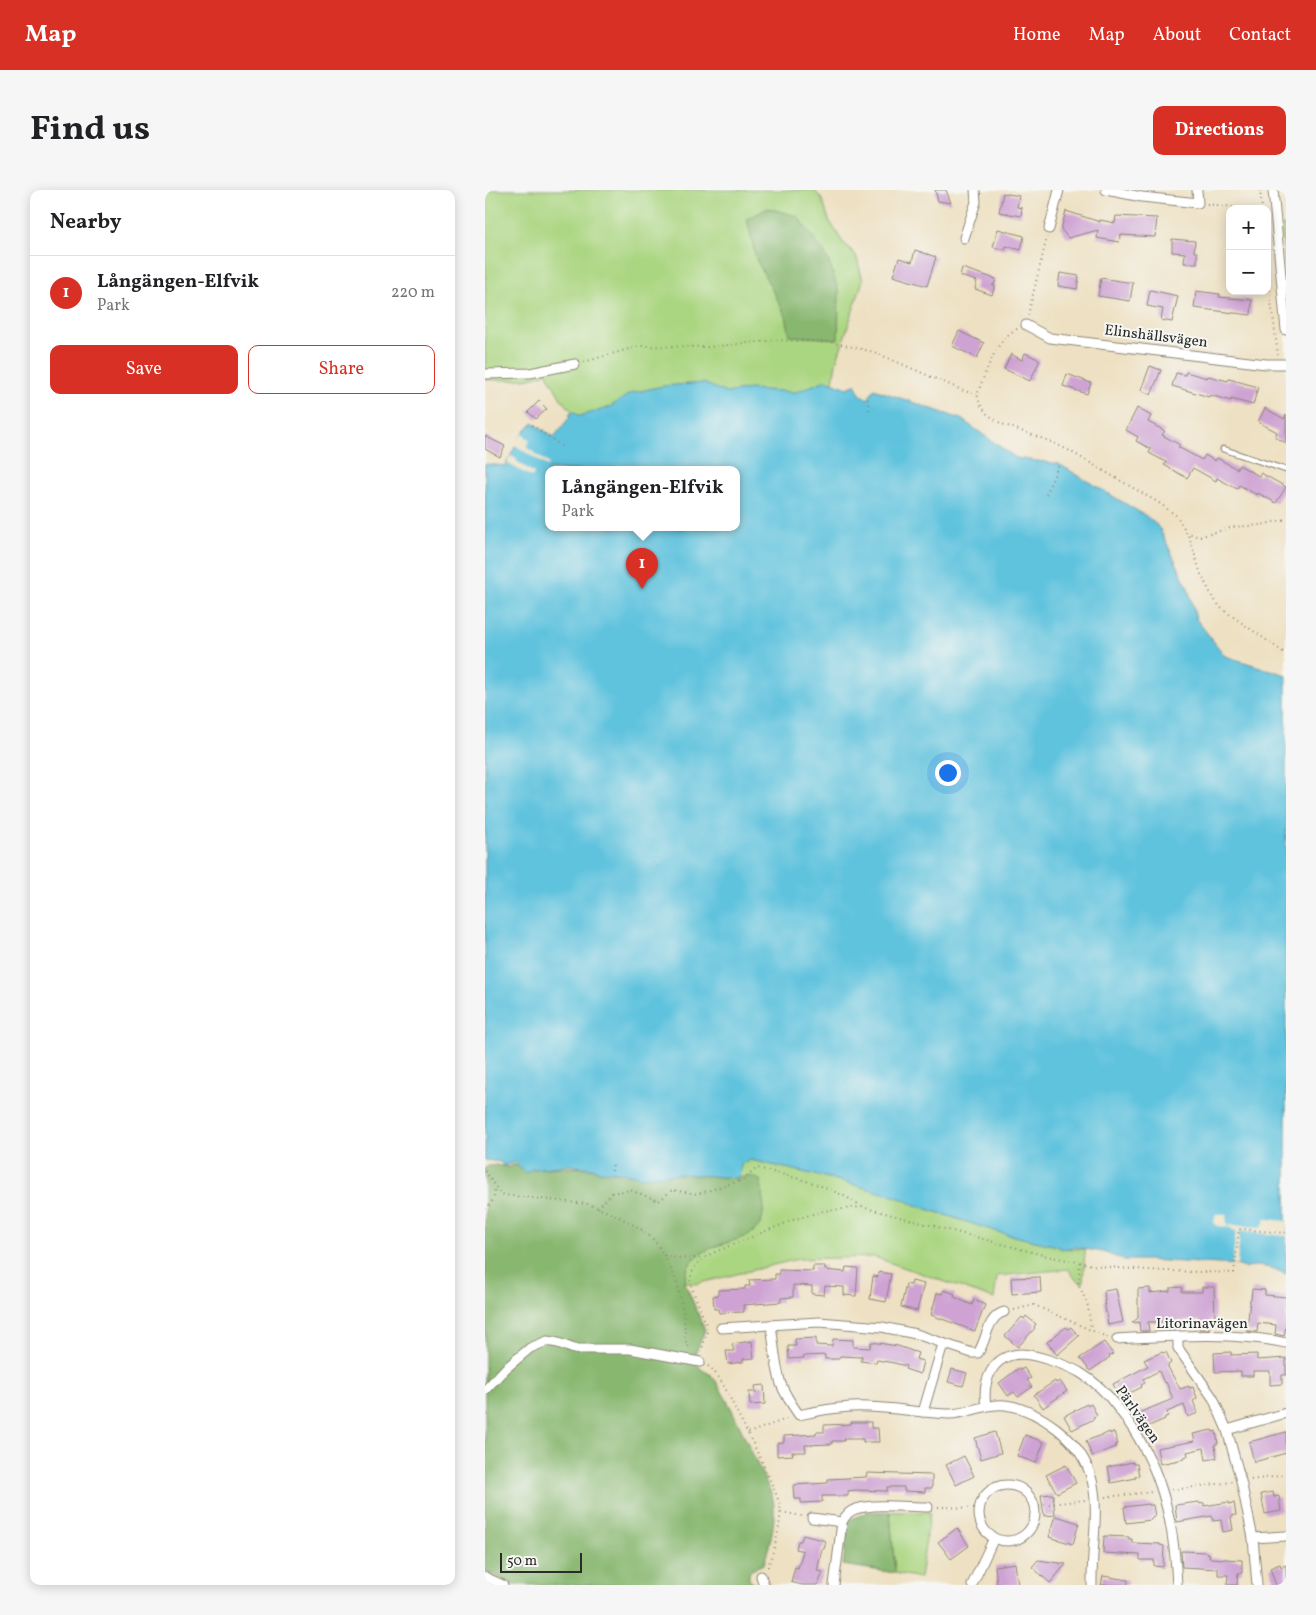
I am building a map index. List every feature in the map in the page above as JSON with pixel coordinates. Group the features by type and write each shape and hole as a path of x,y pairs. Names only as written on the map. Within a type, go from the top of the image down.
{"street":[{"path":"964,238 975,202 975,190"},
{"path":"1049,229 1059,190"},
{"path":"1106,190 1141,197 1198,202 1197,190"},
{"path":"1273,190 1286,330"},
{"path":"1275,212 1286,213"},
{"name":"Elinshällsvägen","path":"1026,325 1050,338 1282,365"},
{"path":"485,374 530,373 575,364"},
{"path":"721,1328 819,1322 882,1327 916,1334 943,1344 978,1353 993,1319 998,1314 1004,1312"},
{"path":"771,1325 775,1359 781,1384 799,1415 852,1407 951,1414 973,1411 986,1406 1004,1405 1020,1408 1035,1414 1067,1437 1084,1460 1093,1480 1096,1498 1096,1531 1092,1556 1093,1585"},
{"path":"1178,1337 1178,1348 1213,1398 1227,1430 1241,1481 1253,1538 1257,1585"},
{"name":"Litorinavägen","path":"1117,1339 1245,1337 1286,1343"},
{"path":"485,1390 505,1369 530,1348 547,1341 575,1349 629,1349 700,1362"},
{"path":"923,1412 943,1344"},
{"name":"Pärlvägen","path":"986,1406 984,1394 990,1371 1000,1360 1021,1354 1049,1360 1078,1372 1100,1388 1117,1406 1137,1434 1151,1459 1163,1491 1176,1562 1177,1585"},
{"path":"1227,1430 1286,1413"},
{"path":"1006,1484 1016,1486 1031,1498 1034,1506 1033,1521 1024,1535 1014,1540 1007,1541 994,1538 981,1526 979,1508 982,1499 995,1486 1006,1484"},
{"path":"834,1585 841,1522 845,1515 854,1509 873,1507 929,1507"},
{"path":"812,1518 841,1522"},
{"path":"1253,1538 1286,1536"},
{"path":"972,1585 994,1538"},
{"path":"761,1576 765,1585"},
{"path":"485,1577 503,1585"}],"lane":[{"path":"1223,449 1286,470"}],"path":[{"path":"1260,190 1261,205"},
{"path":"1198,202 1226,206"},
{"path":"1049,229 1026,325 1005,336 994,354 977,394 980,404 986,413 1002,424 1068,450 1177,516 1195,552 1201,574 1221,609 1286,654"},
{"path":"1271,295 1282,365"},
{"path":"575,364 639,346 709,347 776,340 831,342 874,352 964,391 977,394"},
{"path":"868,399 869,412"},
{"path":"532,424 563,447"},
{"path":"1046,494 1059,464"},
{"path":"1186,532 1199,537 1233,527 1261,525 1286,519"},
{"path":"612,1171 613,1163"},
{"path":"598,1208 612,1192 630,1190 659,1200 672,1190 697,1194 743,1180 757,1168 820,1186 847,1196 862,1207"},
{"path":"485,1171 499,1191 504,1194 588,1204 641,1229 654,1240 664,1255 677,1282 683,1310 686,1342 700,1362 709,1366 715,1373 747,1433 776,1494 781,1512 768,1568 761,1576"},
{"path":"485,1209 489,1206 494,1196 493,1183"},
{"path":"664,1255 685,1259 703,1257 793,1220 823,1211 862,1207 1029,1252 1128,1269 1234,1273 1239,1228 1286,1233"},
{"path":"700,1362 699,1356 707,1329 690,1283 695,1264 703,1257"},
{"path":"1080,1262 1079,1283 1088,1306 1091,1329"},
{"path":"1004,1312 1034,1305 1091,1329 1106,1338 1117,1339"},
{"path":"747,1433 799,1415"},
{"path":"1175,1489 1207,1485"},
{"path":"1119,1496 1142,1493"},
{"path":"1034,1506 1085,1500"},
{"path":"929,1507 979,1508"},
{"path":"781,1512 812,1518"}],"green space":[{"path":"485,190 814,190 822,199 829,220 842,241 856,255 863,280 836,363 784,684 485,802 545,487 545,531 740,531 740,466 554,466 593,433 561,399 546,372 526,379 485,379"},
{"path":"768,208 797,216 829,262 839,292 838,339 790,336 786,316 756,259 747,219"},
{"path":"1286,225 1286,272 1281,226"},
{"path":"751,1160 833,1179 897,1197 918,1206 1001,1233 1063,1248 1085,1250 1083,1284 1072,1276 1069,1269 997,1276 994,1299 874,1257 798,1259 696,1284 685,1282 687,1269 695,1256 761,1223 763,1198 759,1189 751,1176 738,1178 741,1162"},
{"path":"496,1165 508,1167 516,1165 526,1173 532,1169 560,1167 592,1168 598,1171 619,1172 642,1177 680,1174 738,1178 751,1176 760,1180 764,1206 763,1217 755,1231 744,1237 706,1250 695,1258 688,1268 685,1283 705,1330 696,1352 697,1364 716,1381 731,1408 772,1495 774,1504 773,1530 764,1564 751,1569 749,1574 749,1579 754,1585 514,1585 485,1571 485,1168"},
{"path":"868,1512 890,1512 895,1573 843,1565 849,1520"},
{"path":"890,1512 930,1512 920,1578 895,1573"}],"water":[{"path":"826,380 848,388 855,384 860,394 868,399 874,389 961,419 1016,458 1059,464 1146,516 1159,527 1188,588 1196,619 1225,656 1286,675 1286,1274 1260,1266 1244,1268 1237,1265 1124,1260 1103,1252 1075,1247 1062,1249 1057,1246 1001,1233 918,1206 897,1197 833,1179 751,1160 742,1163 738,1178 680,1174 642,1177 568,1165 532,1169 526,1173 515,1162 503,1166 501,1162 485,1160 485,464 505,466 522,434 533,423 554,437 569,418 571,411 580,416 608,408 631,393 663,386 704,383 726,393 750,389 796,392"}],"pier":[{"path":"522,434 530,440 526,447 549,464 547,466 515,445"},
{"path":"510,456 517,459 516,461 534,473 532,477 507,463"},
{"path":"1216,1214 1226,1214 1227,1226 1261,1228 1266,1219 1286,1221 1286,1236 1240,1231 1237,1265 1232,1265 1236,1231 1232,1230 1232,1228 1217,1226 1214,1222"}],"building":[{"path":"935,190 946,190 951,203 938,201"},
{"path":"1003,193 1019,196 1017,207 1022,208 1021,216 999,212"},
{"path":"1066,211 1100,222 1100,220 1115,223 1116,216 1157,218 1155,237 1121,235 1119,242 1097,238 1098,230 1068,238 1061,229"},
{"path":"998,229 1024,236 1021,250 1006,246 1005,250 993,247"},
{"path":"1172,239 1195,241 1194,252 1197,252 1197,263 1184,263 1185,253 1172,252"},
{"path":"915,250 936,257 927,286 893,276 899,258 912,262"},
{"path":"962,268 996,279 994,285 992,285 995,286 992,295 975,289 977,281 960,276"},
{"path":"1060,273 1079,276 1077,289 1058,286"},
{"path":"1101,278 1133,283 1130,301 1098,296"},
{"path":"1150,290 1178,296 1172,322 1161,320 1163,309 1147,306"},
{"path":"1196,291 1220,294 1219,297 1252,300 1251,315 1194,308"},
{"path":"959,331 984,343 977,358 952,346"},
{"path":"1025,353 1040,360 1030,381 1004,369 1011,354 1022,360"},
{"path":"1150,366 1161,370 1151,395 1141,390"},
{"path":"1186,372 1207,378 1208,376 1228,381 1229,379 1258,387 1253,405 1210,395 1209,397 1172,386 1176,373 1185,375"},
{"path":"1067,374 1091,383 1087,394 1063,386"},
{"path":"539,401 547,409 536,419 528,412"},
{"path":"1137,408 1151,416 1148,422 1165,431 1162,435 1180,445 1178,447 1202,460 1205,455 1215,461 1217,458 1237,469 1239,465 1259,476 1261,473 1286,487 1276,503 1239,485 1237,489 1217,478 1216,481 1193,468 1187,478 1164,465 1166,462 1149,453 1151,449 1136,441 1138,437 1126,430"},
{"path":"1265,408 1284,419 1286,415 1286,443 1275,437 1277,432 1258,422"},
{"path":"485,436 505,446 500,457 485,449"},
{"path":"813,1266 825,1266 825,1270 845,1272 846,1267 858,1268 856,1296 844,1295 844,1287 825,1286 824,1295 812,1294 812,1286 793,1285 793,1297 781,1298 781,1302 743,1305 744,1312 719,1313 718,1309 714,1309 713,1296 718,1295 718,1290 745,1289 745,1286 750,1286 749,1280 775,1279 775,1274 779,1274 779,1270 813,1271"},
{"path":"879,1272 891,1274 886,1302 870,1299 873,1276 878,1277"},
{"path":"1040,1277 1041,1292 1012,1294 1011,1278"},
{"path":"912,1281 924,1284 917,1311 901,1307 906,1284 911,1285"},
{"path":"1182,1287 1182,1292 1202,1292 1202,1287 1214,1287 1215,1321 1209,1321 1209,1329 1199,1329 1200,1321 1179,1321 1179,1330 1167,1329 1167,1322 1148,1322 1149,1331 1140,1331 1139,1322 1132,1323 1138,1318 1138,1289 1150,1288 1150,1293 1170,1291 1170,1288"},
{"path":"1116,1289 1123,1322 1108,1325 1104,1291"},
{"path":"1252,1289 1265,1290 1265,1295 1286,1297 1286,1327 1284,1336 1275,1334 1276,1325 1258,1323 1257,1332 1247,1331"},
{"path":"944,1290 955,1294 954,1297 972,1305 974,1300 985,1305 975,1331 931,1315 937,1293 942,1294"},
{"path":"1026,1316 1036,1324 1035,1328 1018,1347 1005,1336 1022,1317 1024,1319"},
{"path":"1066,1327 1068,1329 1071,1327 1079,1336 1057,1355 1047,1342"},
{"path":"816,1338 816,1345 832,1346 833,1339 853,1340 853,1347 870,1348 871,1342 898,1346 918,1353 916,1359 923,1361 920,1374 905,1369 906,1366 894,1363 877,1360 876,1363 861,1361 862,1357 840,1356 839,1359 825,1359 825,1355 789,1359 788,1346 796,1346 795,1339"},
{"path":"752,1341 754,1358 728,1364 726,1351 734,1351 732,1344"},
{"path":"1104,1342 1113,1354 1090,1371 1080,1358"},
{"path":"1166,1352 1171,1363 1168,1367 1180,1389 1189,1386 1189,1388 1193,1387 1197,1398 1193,1401 1198,1413 1188,1417 1184,1405 1167,1412 1168,1416 1165,1419 1142,1429 1136,1414 1173,1399 1159,1371 1143,1379 1145,1383 1141,1385 1142,1387 1120,1398 1113,1384 1148,1366 1144,1360"},
{"path":"1231,1352 1231,1355 1257,1354 1257,1360 1286,1358 1286,1375 1282,1375 1282,1384 1270,1385 1270,1371 1253,1371 1253,1376 1241,1376 1241,1371 1215,1372 1214,1353"},
{"path":"1019,1368 1020,1370 1024,1368 1031,1378 1027,1380 1032,1387 1018,1397 1014,1392 1008,1396 999,1383"},
{"path":"952,1369 967,1373 963,1386 948,1382"},
{"path":"1055,1381 1056,1383 1060,1381 1067,1391 1043,1408 1034,1395"},
{"path":"764,1385 765,1404 750,1405 749,1392 756,1392 755,1386"},
{"path":"1087,1404 1088,1406 1091,1404 1097,1415 1093,1417 1094,1419 1072,1430 1064,1416"},
{"path":"851,1422 871,1422 871,1428 878,1428 879,1442 863,1442 863,1439 844,1439 844,1441 832,1441 832,1444 805,1445 806,1452 792,1452 793,1455 777,1456 777,1443 784,1442 784,1436 816,1434 816,1432 824,1432 824,1425 851,1424"},
{"path":"1212,1430 1213,1432 1216,1431 1218,1444 1215,1444 1215,1446 1217,1458 1206,1460 1204,1448 1187,1452 1188,1456 1184,1457 1184,1459 1160,1464 1157,1448 1195,1441 1193,1434"},
{"path":"995,1432 1001,1453 981,1459 975,1438"},
{"path":"1110,1432 1110,1434 1114,1432 1118,1444 1115,1445 1116,1447 1092,1456 1086,1441"},
{"path":"1286,1432 1286,1453 1254,1462 1249,1442"},
{"path":"1025,1435 1044,1442 1036,1463 1017,1456"},
{"path":"964,1456 974,1476 956,1485 946,1465"},
{"path":"1133,1462 1133,1464 1137,1464 1139,1476 1111,1483 1108,1467"},
{"path":"1066,1465 1076,1483 1057,1493 1046,1475"},
{"path":"867,1473 932,1475 932,1488 925,1488 925,1492 904,1491 904,1487 887,1487 887,1491 855,1490 848,1491 848,1496 822,1496 822,1502 801,1503 801,1499 794,1499 793,1485 828,1483 828,1479 866,1477"},
{"path":"1273,1492 1274,1497 1279,1496 1281,1511 1265,1514 1261,1494"},
{"path":"1053,1494 1055,1515 1044,1516 1041,1495"},
{"path":"1199,1502 1200,1504 1204,1503 1204,1506 1234,1503 1236,1515 1231,1518 1233,1530 1223,1532 1221,1520 1213,1521 1212,1516 1177,1522 1175,1505"},
{"path":"1153,1505 1155,1517 1151,1518 1151,1520 1126,1523 1124,1507"},
{"path":"1056,1516 1079,1523 1073,1544 1049,1537"},
{"path":"957,1528 969,1546 951,1559 938,1542"},
{"path":"803,1535 826,1541 824,1549 822,1549 817,1571 823,1572 818,1585 802,1585 791,1582 795,1567 798,1568 803,1551 796,1549 798,1541 801,1541"},
{"path":"1104,1536 1129,1537 1129,1539 1132,1539 1132,1543 1160,1544 1164,1546 1163,1567 1154,1566 1154,1560 1140,1560 1140,1555 1103,1553"},
{"path":"1181,1551 1206,1552 1210,1554 1209,1558 1242,1560 1242,1573 1238,1573 1237,1585 1227,1585 1228,1575 1218,1575 1218,1569 1182,1567"},
{"path":"1038,1560 1066,1564 1050,1583 1032,1567"},
{"path":"1015,1563 1018,1585 997,1585 995,1566"},
{"path":"1280,1564 1281,1567 1286,1565 1286,1585 1276,1585 1270,1568"},
{"path":"1103,1576 1128,1580 1128,1585 1101,1585"}],"place":[{"name":"Långängen-Elfvik","path":"642,589"}]}
